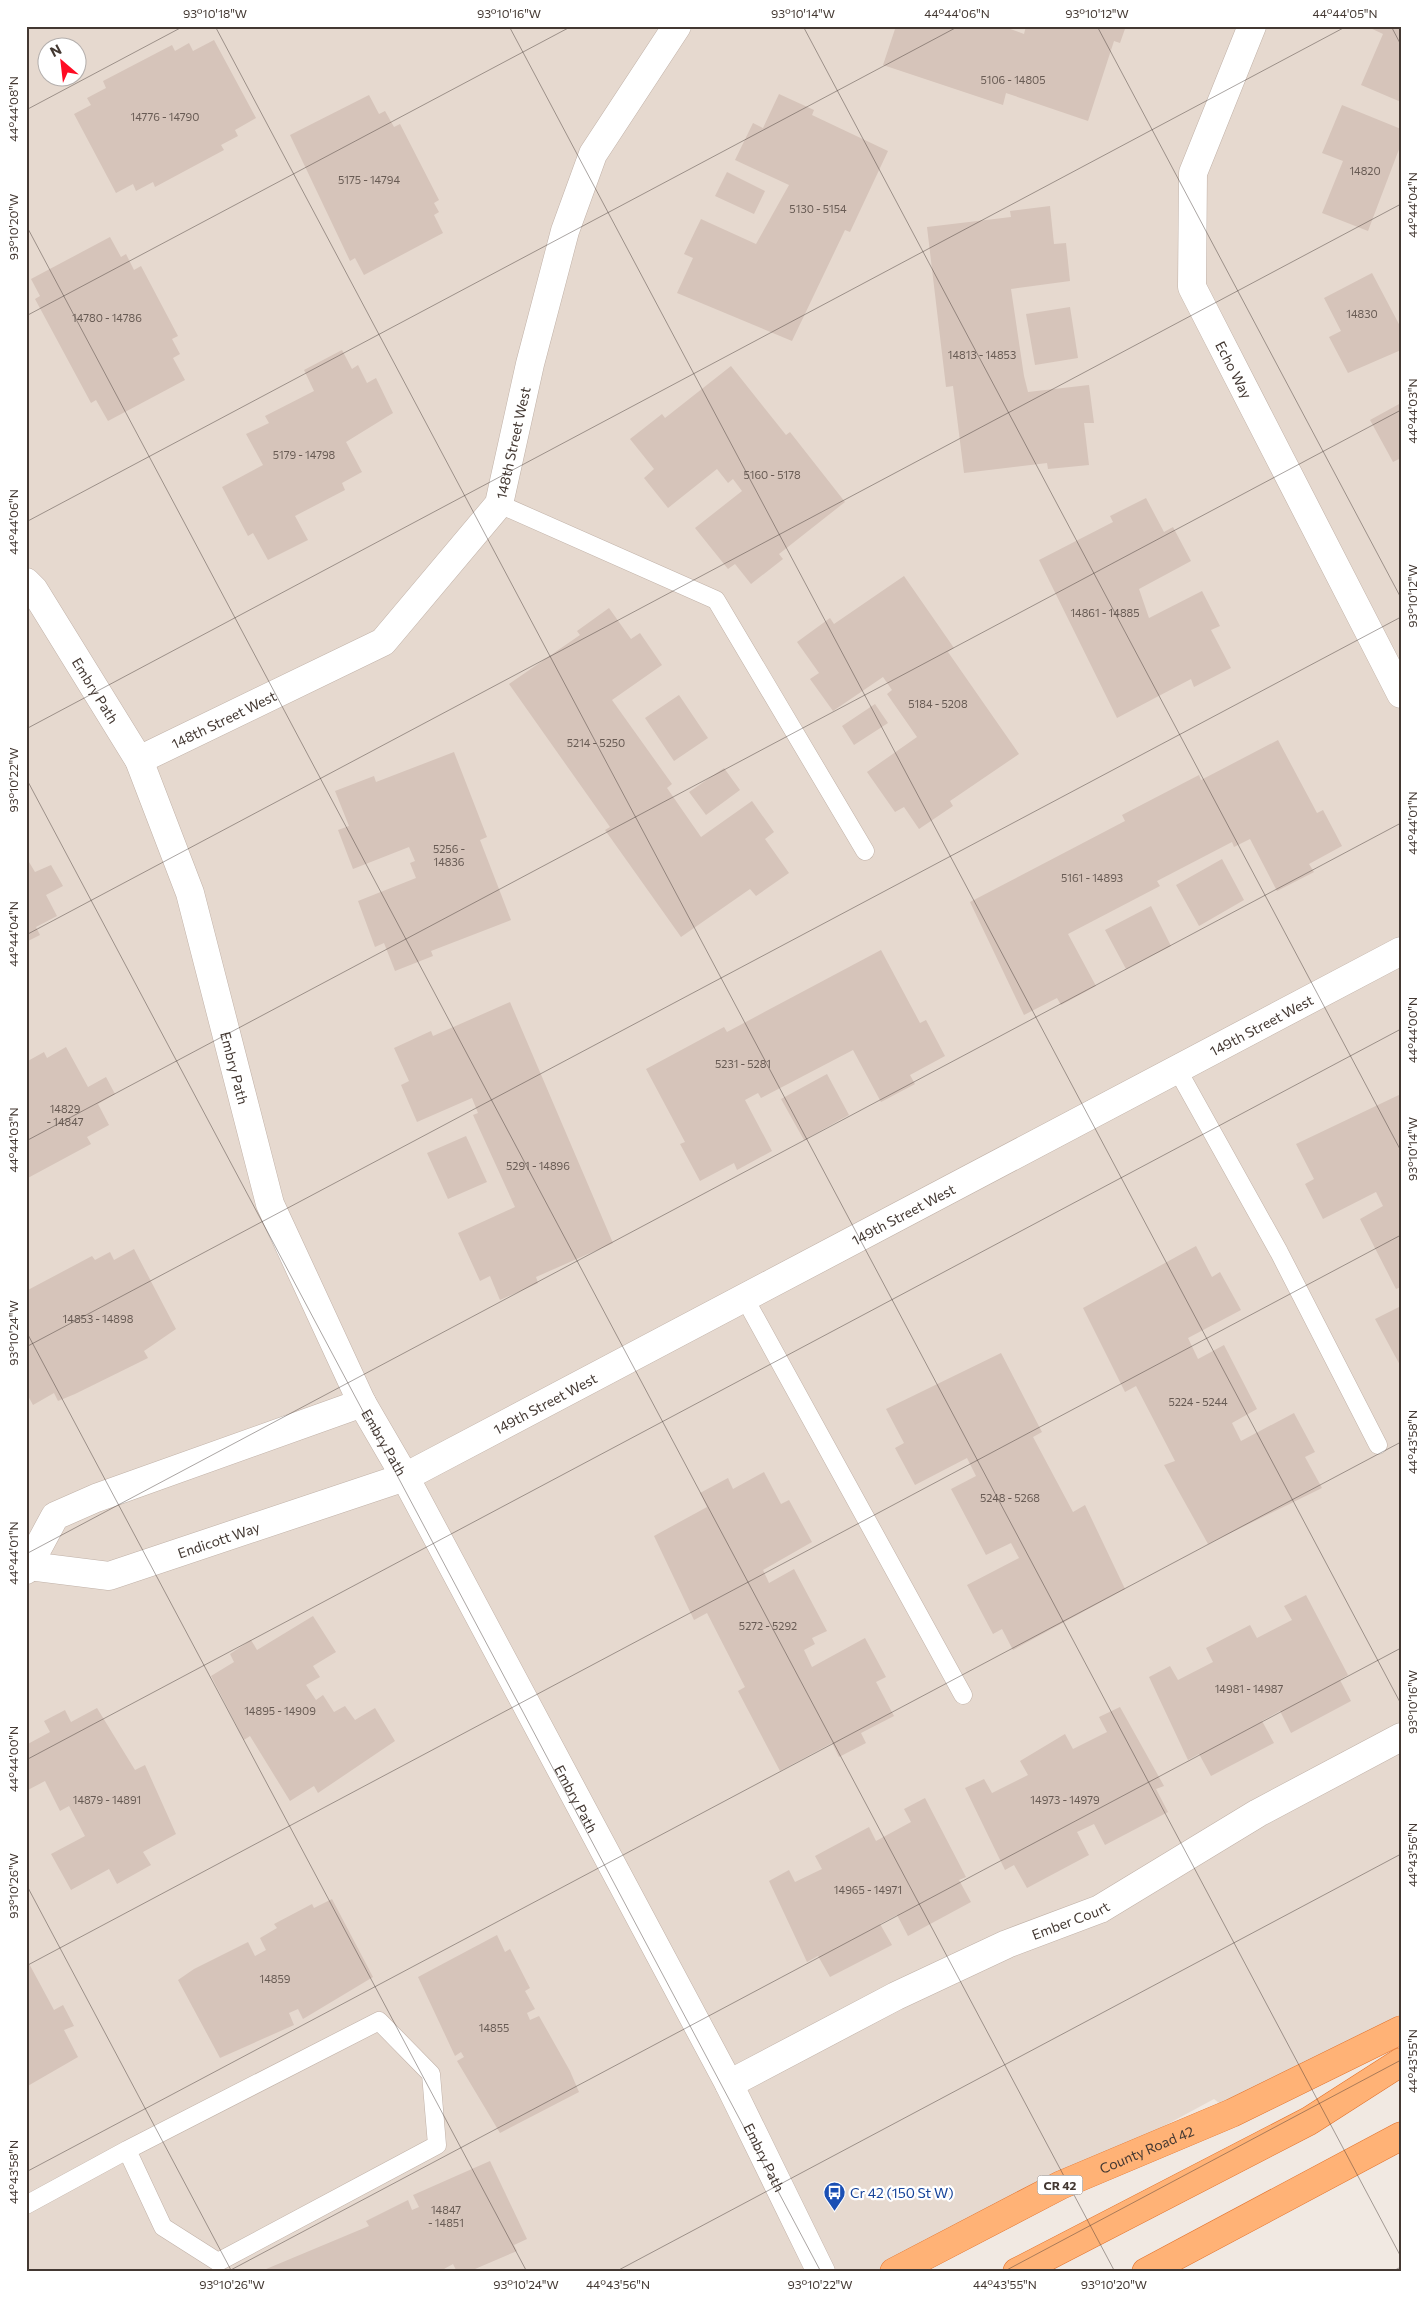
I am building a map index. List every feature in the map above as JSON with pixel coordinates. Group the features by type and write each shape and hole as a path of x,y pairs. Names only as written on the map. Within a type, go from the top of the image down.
{"highway":[{"name":"County Road 42","path":"894,2272 1061,2185 1232,2113 1401,2030"},
{"path":"1017,2272 1309,2121 1401,2062"},
{"path":"1146,2272 1401,2136"}],"street":[{"name":"148th Street West","path":"139,760 383,642 499,504 530,364 565,231 593,154 677,26"},
{"name":"Echo Way","path":"1252,26 1193,173 1192,287 1401,694"},
{"name":"Embry Path","path":"26,582 34,590 139,760 190,893 270,1204 362,1403 405,1477 729,2084 820,2272"},
{"name":"149th Street West","path":"405,1477 1401,951"},
{"name":"Endicott Way","path":"362,1403 96,1498 56,1516 28,1568 109,1576 405,1477"},
{"name":"Ember Court","path":"729,2084 896,1996 1007,1944 1100,1909 1258,1812 1401,1738"}],"lane":[{"path":"499,504 716,600 865,851"},
{"path":"1177,1070 1279,1252 1378,1445"},
{"path":"744,1297 964,1695"},
{"path":"26,2205 127,2150 379,2021 431,2074 437,2145 218,2262 163,2226 127,2150"}],"shaded area":[{"path":"26,26 1401,26 1401,2030 1232,2113 1214,2099 893,2272 26,2272"}],"building":[{"path":"896,26 1002,26 1024,34 1026,26 1126,26 1120,43 1114,41 1088,121 1006,93 1003,105 883,65"},
{"path":"1366,26 1401,26 1401,102 1361,85 1383,34"},
{"path":"214,40 256,118 235,130 238,136 221,145 224,150 155,187 153,182 136,191 133,184 116,193 74,114 91,105 87,98 106,88 103,81 172,45 175,51 189,43 193,51"},
{"path":"779,94 814,110 812,115 888,151 850,232 845,230 792,341 677,293 693,258 684,254 701,219 756,244 789,185 735,160 753,123 763,128"},
{"path":"369,95 379,114 385,111 394,127 400,124 439,200 434,203 439,212 434,215 443,233 364,275 355,258 350,261 290,135"},
{"path":"1342,105 1401,129 1401,144 1368,231 1322,213 1343,161 1322,153"},
{"path":"727,172 765,191 754,214 715,196"},
{"path":"1050,206 1054,244 1066,243 1070,281 1011,289 1024,376 1028,392 1089,385 1094,423 1084,423 1089,465 1048,469 1047,463 964,473 953,386 946,387 927,227 1011,217 1010,211"},
{"path":"110,237 121,257 126,254 134,270 141,266 178,336 172,339 180,354 173,358 185,380 108,421 96,400 91,403 35,299 40,296 31,279"},
{"path":"1372,273 1401,328 1401,350 1348,373 1329,337 1341,331 1324,298"},
{"path":"1070,307 1078,358 1035,365 1026,314"},
{"path":"342,350 352,369 358,365 367,383 376,378 393,413 346,442 362,472 342,483 345,490 295,516 308,540 268,560 253,533 248,536 222,487 263,465 246,434 269,423 265,416 314,391 304,370"},
{"path":"731,366 786,435 790,432 845,502 779,554 783,559 751,584 735,564 728,569 695,528 742,491 733,479 728,483 717,469 668,508 644,478 654,469 630,439 662,414 665,418"},
{"path":"1401,403 1401,458 1393,462 1370,420"},
{"path":"1146,498 1164,532 1173,527 1191,561 1139,589 1149,618 1202,591 1220,626 1211,630 1231,668 1194,687 1191,679 1117,718 1039,560 1113,522 1110,516"},
{"path":"904,576 954,648 948,652 1019,754 950,801 953,806 919,829 904,807 895,812 867,772 917,737 887,694 892,690 883,677 833,711 810,679 819,673 797,642 830,618 834,624"},
{"path":"609,608 631,639 640,633 662,665 612,700 672,784 667,788 701,837 752,801 774,832 765,839 789,873 756,896 750,889 681,937 605,830 610,827 509,684 580,635 577,631"},
{"path":"679,695 708,738 674,761 645,718"},
{"path":"875,704 888,723 854,745 842,726"},
{"path":"1278,740 1317,813 1323,810 1342,846 1309,864 1314,872 1277,891 1250,839 1234,847 1232,842 1157,881 1160,886 1068,934 1096,986 1061,1005 1057,998 1024,1015 970,902 1125,821 1122,815 1199,775 1201,780"},
{"path":"454,752 487,837 480,840 511,920 431,951 433,956 395,971 384,943 375,947 358,901 416,878 410,863 415,861 409,847 353,869 338,830 349,826 335,791 374,776 376,782"},
{"path":"724,768 740,790 706,815 689,792"},
{"path":"26,857 35,872 51,865 63,886 46,895 57,916 36,927 40,935 26,942"},
{"path":"1222,859 1244,900 1199,926 1176,885"},
{"path":"1151,906 1171,946 1126,969 1105,930"},
{"path":"881,950 920,1023 926,1020 945,1056 910,1075 915,1084 881,1102 853,1050 761,1098 758,1093 745,1100 772,1151 737,1170 734,1163 700,1181 680,1144 685,1142 646,1069 724,1027 727,1032"},
{"path":"510,1002 613,1243 536,1277 538,1283 500,1300 490,1276 480,1281 458,1233 515,1207 473,1115 478,1113 472,1098 417,1122 401,1085 409,1081 394,1048 431,1031 433,1036"},
{"path":"66,1047 88,1087 106,1077 115,1094 98,1104 109,1125 87,1137 91,1144 26,1179 26,1062 44,1052 47,1058"},
{"path":"827,1074 849,1115 804,1140 781,1099"},
{"path":"1401,1094 1401,1287 1396,1289 1360,1219 1383,1206 1376,1192 1323,1219 1305,1184 1314,1179 1296,1144"},
{"path":"466,1136 487,1182 448,1199 427,1153"},
{"path":"1196,1246 1212,1277 1220,1272 1241,1310 1188,1338 1198,1359 1224,1345 1257,1409 1232,1423 1241,1441 1294,1413 1315,1452 1305,1457 1322,1488 1208,1544 1164,1465 1175,1461 1136,1386 1125,1392 1083,1308"},
{"path":"134,1249 176,1329 144,1351 148,1358 58,1401 54,1393 33,1405 26,1392 26,1307 28,1306 26,1291 92,1256 95,1260 110,1252 114,1260"},
{"path":"1401,1306 1401,1367 1375,1319"},
{"path":"1001,1353 1042,1432 1033,1437 1073,1512 1085,1505 1125,1589 1013,1650 1002,1629 993,1634 967,1585 1019,1558 1011,1543 986,1555 951,1489 976,1476 967,1458 915,1485 895,1448 904,1443 886,1409"},
{"path":"764,1472 781,1504 789,1500 812,1542 763,1570 769,1583 794,1569 827,1631 812,1638 815,1644 804,1650 812,1667 865,1638 886,1677 876,1682 894,1716 861,1733 866,1743 839,1757 832,1743 780,1771 738,1691 745,1687 707,1613 694,1620 654,1536 707,1507 700,1493 728,1478 733,1489"},
{"path":"1306,1595 1348,1675 1340,1680 1351,1701 1291,1733 1280,1711 1262,1721 1274,1743 1211,1776 1199,1754 1188,1760 1149,1677 1170,1666 1178,1680 1213,1662 1206,1648 1250,1625 1257,1638 1292,1620 1284,1606"},
{"path":"313,1616 336,1652 313,1666 320,1677 306,1685 316,1700 323,1695 334,1712 345,1706 355,1720 375,1708 395,1741 318,1793 314,1786 290,1801 250,1736 244,1740 211,1676 234,1662 230,1654 251,1640 257,1650"},
{"path":"1120,1707 1164,1786 1156,1789 1168,1812 1105,1845 1094,1824 1077,1832 1089,1855 1027,1888 1014,1865 1005,1870 965,1788 984,1779 992,1793 1028,1775 1020,1761 1065,1734 1073,1749 1107,1732 1099,1717"},
{"path":"97,1708 135,1770 145,1765 176,1834 143,1852 151,1865 117,1884 109,1869 71,1890 51,1854 85,1836 69,1806 60,1811 45,1781 26,1791 26,1745 50,1732 44,1721 65,1710 71,1722"},
{"path":"925,1798 966,1877 959,1880 971,1902 908,1936 897,1915 880,1924 892,1945 830,1977 818,1956 807,1962 769,1881 789,1870 795,1882 822,1869 815,1856 869,1827 876,1841 911,1822 904,1809"},
{"path":"332,1899 373,1977 303,2019 298,2009 289,2013 294,2025 220,2058 178,1980 194,1969 248,1942 255,1956 266,1950 260,1938 277,1928 274,1924 312,1904 314,1908"},
{"path":"497,1935 505,1952 510,1949 530,1988 525,1991 535,2009 527,2013 530,2020 539,2016 570,2071 579,2092 500,2133 457,2061 464,2057 461,2052 455,2056 418,1977"},
{"path":"26,1958 54,2010 63,2005 74,2026 64,2030 78,2057 26,2087"},
{"path":"490,2161 527,2239 514,2245 517,2251 468,2272 457,2272 453,2264 444,2269 446,2272 259,2272 369,2226 366,2221 408,2200 412,2210 419,2207 413,2195"}],"place":[{"name":"Cr 42 (150 St W)","path":"834,2211"}]}
